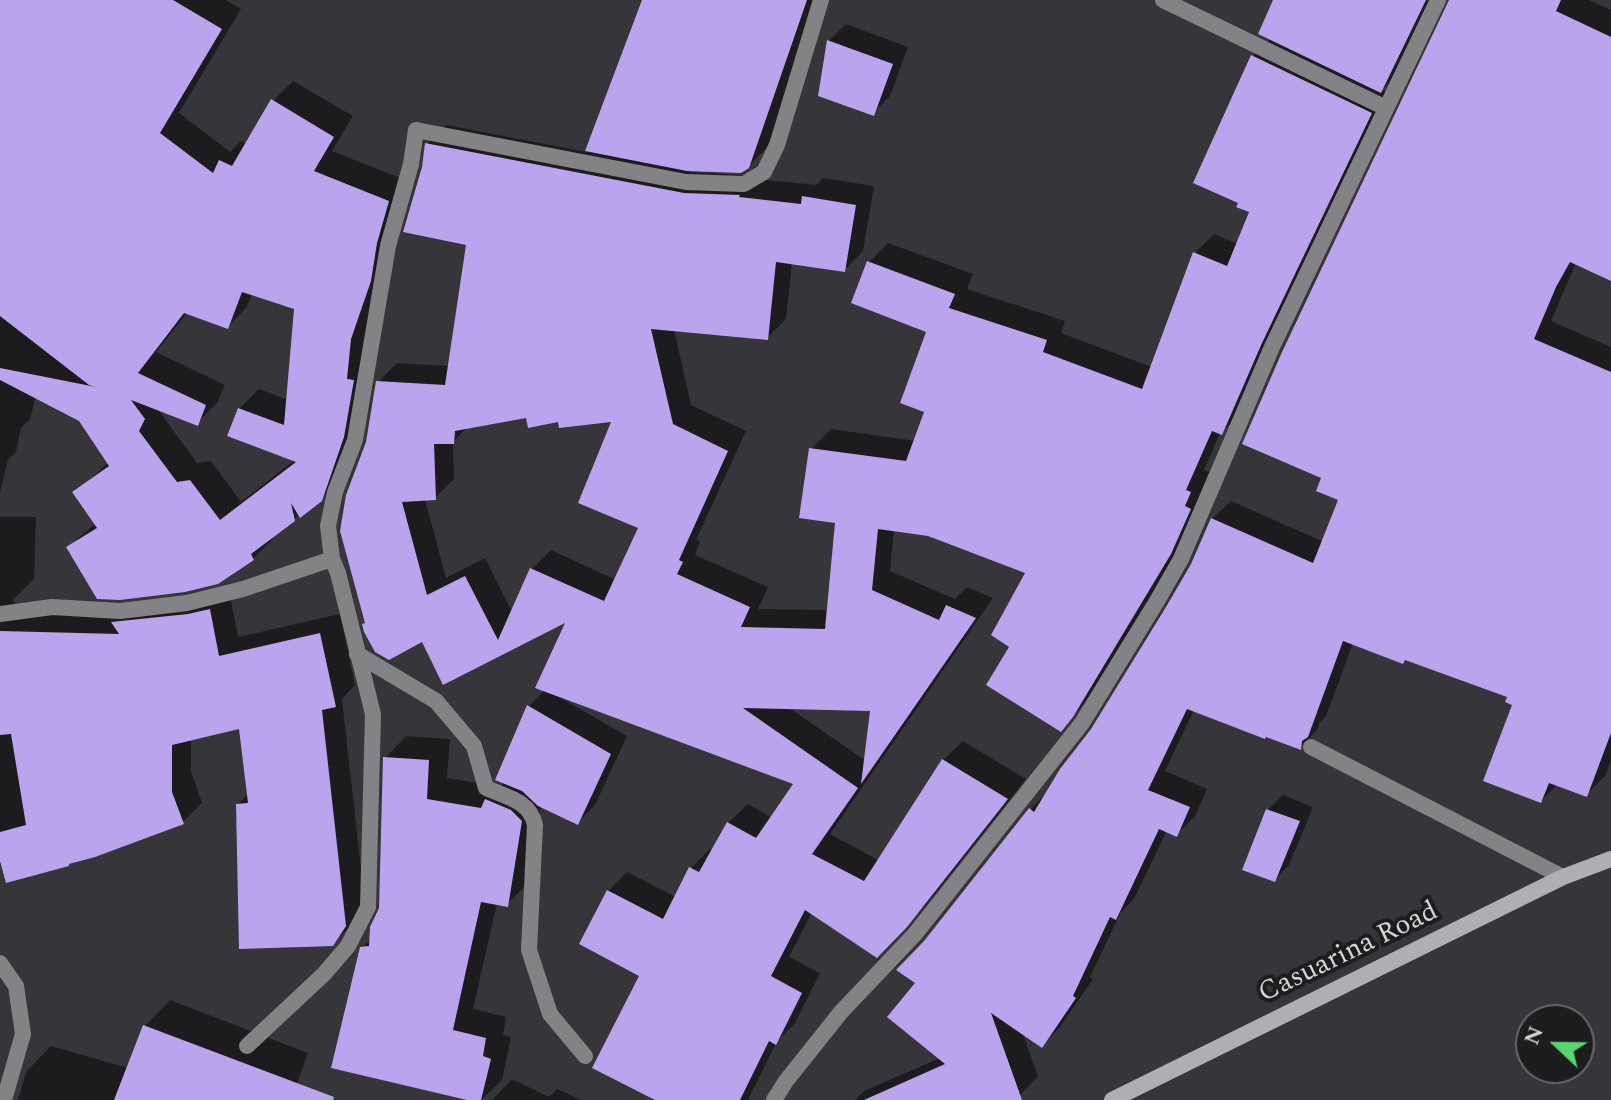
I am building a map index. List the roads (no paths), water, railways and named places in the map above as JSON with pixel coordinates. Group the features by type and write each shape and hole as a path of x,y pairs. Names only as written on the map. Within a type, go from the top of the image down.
{"street":[{"path":"247,1046 324,974 348,946 368,907 373,714 332,559 328,526 335,492 355,440 388,246 411,164 416,130 686,182 744,184 764,172 777,145 821,0"},
{"path":"1163,0 1386,108"},
{"path":"774,1100 841,1012 915,934 1082,723 1157,601 1181,559 1272,347 1438,0"},
{"path":"0,614 52,607 120,611 187,603 243,589 332,559"},
{"path":"357,654 436,701 474,746 486,788 526,806 533,815 529,950 550,1014 585,1056"},
{"path":"1311,747 1563,877"},
{"name":"Casuarina Road","path":"1112,1100 1563,877 1611,859"},
{"path":"0,963 16,986 23,1034 4,1100"}]}
